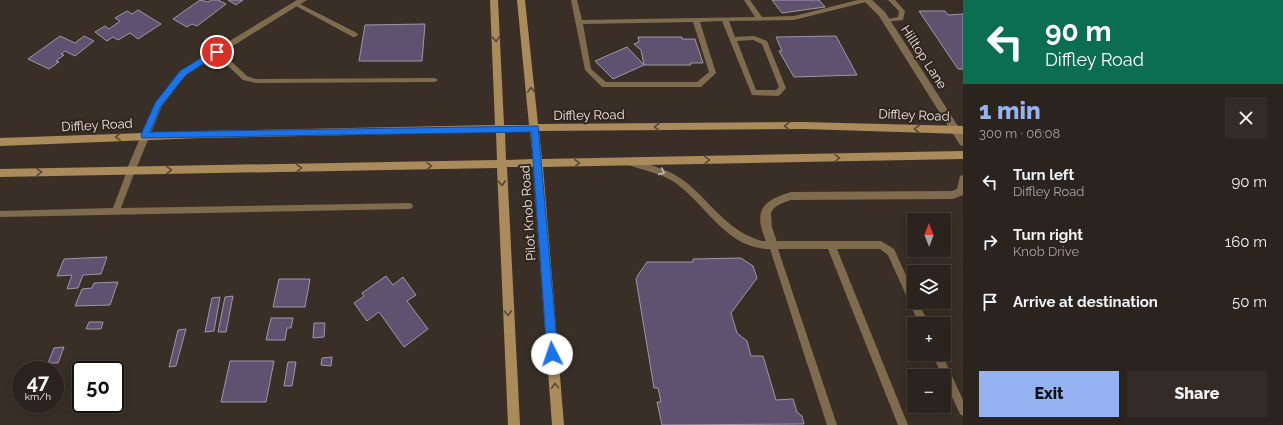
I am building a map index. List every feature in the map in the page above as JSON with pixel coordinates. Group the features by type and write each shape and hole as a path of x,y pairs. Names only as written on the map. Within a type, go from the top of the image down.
{"main road":[{"name":"Pilot Knob Road","path":"494,0 514,425"},
{"name":"Pilot Knob Road","path":"521,0 535,128 558,425"},
{"name":"Diffley Road","path":"0,142 145,135 535,128 772,126 959,130"},
{"path":"0,173 501,165 963,155"}],"street":[{"name":"Hilltop Lane","path":"867,0 886,21 959,130 963,142"},
{"path":"131,171 158,105 183,73 301,2"},
{"path":"773,245 764,220 768,207 778,199 791,196 953,195 961,191 963,179"}],"lane":[{"path":"574,0 588,70 604,85 699,85 713,73 696,20"},
{"path":"747,0 760,19"},
{"path":"579,22 794,18 867,0"},
{"path":"886,21 901,19 902,11 891,0"},
{"path":"301,2 354,35"},
{"path":"725,20 754,93 778,93 783,88 765,43 754,38 733,39"},
{"path":"217,52 245,78 256,82 435,80"},
{"path":"624,162 651,167 666,173 680,183 735,236 749,243 831,246 881,245 891,252 921,317"},
{"path":"116,212 131,171"},
{"path":"0,214 409,206"},
{"path":"773,245 832,425"},
{"path":"831,246 903,425"},
{"path":"940,361 963,411"}],"building":[{"path":"200,0 208,2 211,0 218,0 226,4 197,26 192,24 187,27 173,19"},
{"path":"228,0 243,0 236,5"},
{"path":"772,0 819,0 825,7 782,13"},
{"path":"138,10 161,24 138,39 130,33 118,40 113,37 107,41 95,32 105,26 109,29 120,21 115,18 127,11 132,14"},
{"path":"919,11 945,11 948,15 963,14 963,69 958,69"},
{"path":"425,24 422,61 359,61 365,25"},
{"path":"60,36 75,43 84,36 94,41 75,56 65,51 61,54 64,55 56,61 59,62 49,69 28,59"},
{"path":"836,36 857,75 794,77 779,51 782,51 776,37"},
{"path":"638,37 682,37 682,39 695,39 703,63 690,63 691,65 644,65 641,50 634,44 639,42"},
{"path":"627,47 644,65 613,79 595,61"},
{"path":"107,257 101,274 83,275 78,288 67,289 72,275 57,276 64,259"},
{"path":"741,258 753,266 757,278 731,313 737,333 747,341 751,356 763,356 776,400 793,399 797,412 802,416 804,424 662,425 657,402 661,402 658,388 654,388 636,279 647,262 693,262 693,259"},
{"path":"386,276 393,285 403,277 416,295 407,301 428,329 404,347 379,312 367,321 354,303 364,296 362,293"},
{"path":"279,279 310,279 305,307 273,307"},
{"path":"118,282 110,305 75,306 82,289 92,288 94,283"},
{"path":"233,296 226,332 218,332 225,297"},
{"path":"220,297 214,331 205,332 212,298"},
{"path":"271,318 293,318 291,328 287,328 285,340 266,340"},
{"path":"89,322 103,322 101,329 86,329"},
{"path":"314,323 325,323 324,337 313,338"},
{"path":"186,329 176,366 169,367 178,330"},
{"path":"64,347 59,361 49,361 54,348"},
{"path":"332,357 331,366 321,365 322,358"},
{"path":"230,361 274,361 266,402 221,402"},
{"path":"288,362 296,362 292,386 284,386"}],"route":[{"path":"217,52 183,73 158,105 145,135 535,128 552,354"}]}
